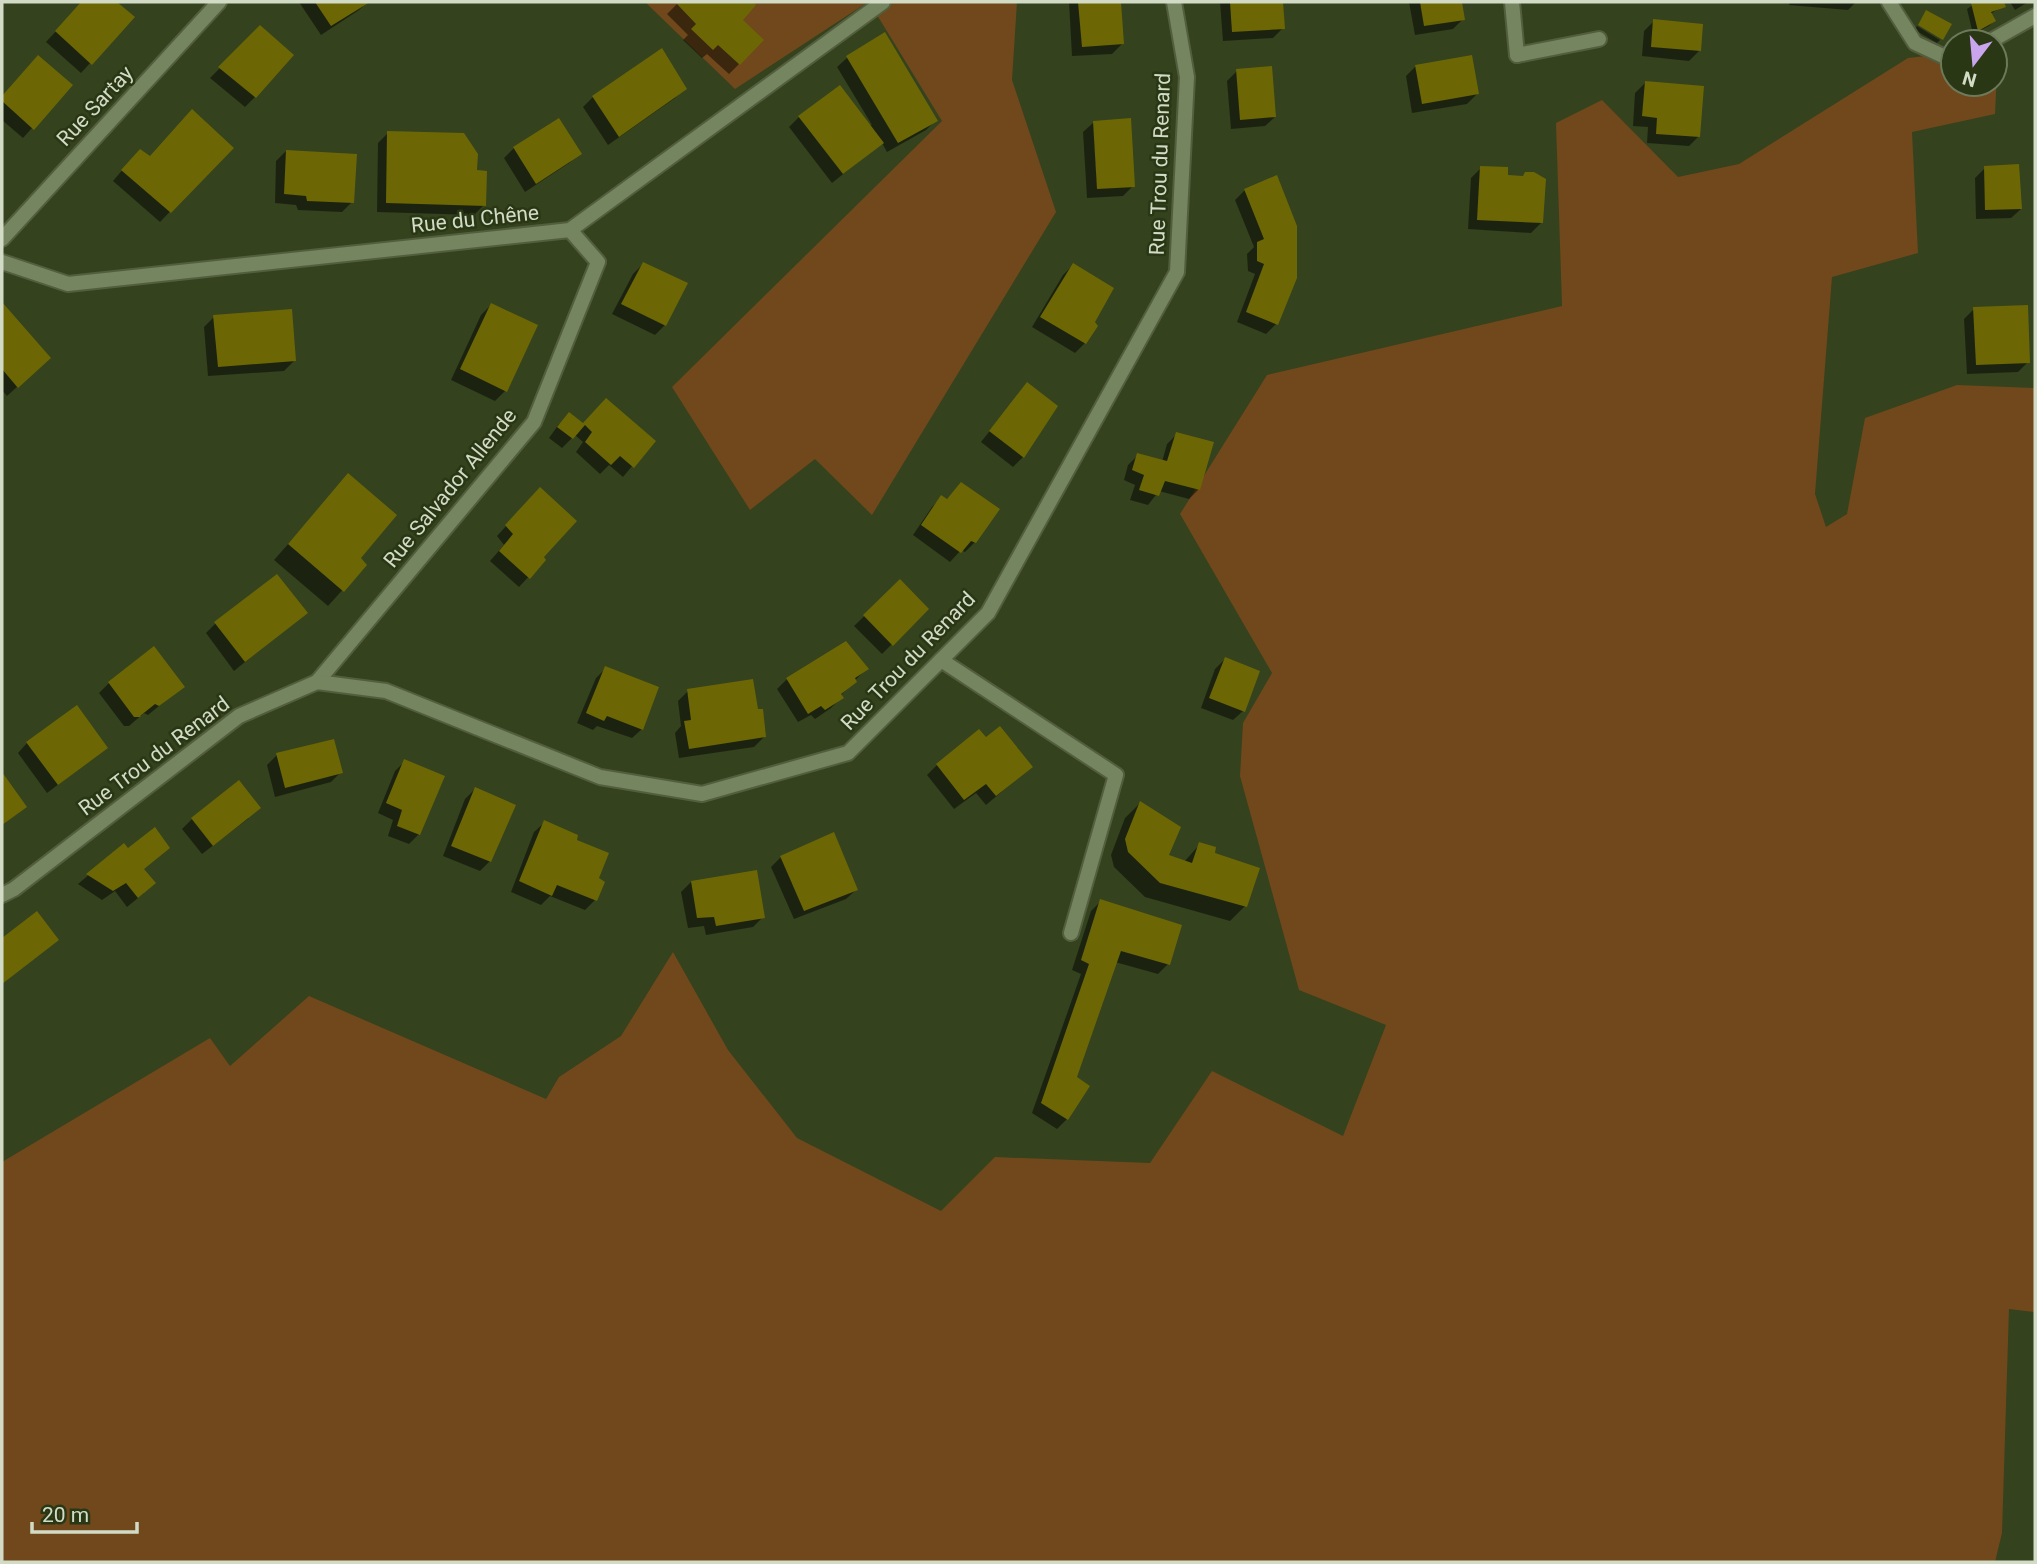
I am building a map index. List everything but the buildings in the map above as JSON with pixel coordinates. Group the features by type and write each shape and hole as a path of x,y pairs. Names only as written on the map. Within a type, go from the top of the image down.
{"street":[{"name":"Rue Sartay","path":"2,239 219,2"},
{"name":"Rue du Chêne","path":"2,262 68,284 570,230 883,2"},
{"name":"Rue Trou du Renard","path":"2,895 14,889 239,716 317,682 386,691 600,776 702,794 848,753 988,613 1177,272 1187,77 1174,2"},
{"path":"1512,2 1517,55 1600,39"},
{"path":"1889,2 1915,43 1939,54"},
{"path":"2009,31 2035,16"},
{"name":"Rue Salvador Allende","path":"317,682 534,422 598,262 570,230"},
{"path":"941,660 1116,775 1071,933"}],"shaded area":[{"path":"645,2 868,2 735,89"},
{"path":"869,2 1017,2 1012,80 1056,212 872,515 815,459 750,510 672,387 942,121"},
{"path":"1939,55 1939,98 1996,98 1995,114 1912,132 1918,253 1832,277 1815,494 1826,527 1847,514 1865,418 1957,385 2035,388 2035,1312 2009,1309 2002,1533 1995,1562 2,1562 2,1162 210,1038 230,1066 309,996 546,1099 559,1077 621,1036 673,952 728,1050 797,1138 941,1211 995,1157 1150,1163 1212,1071 1343,1136 1386,1025 1299,990 1240,776 1243,723 1272,673 1180,514 1267,375 1562,306 1556,123 1602,100 1678,177 1739,164 1908,58"}]}
